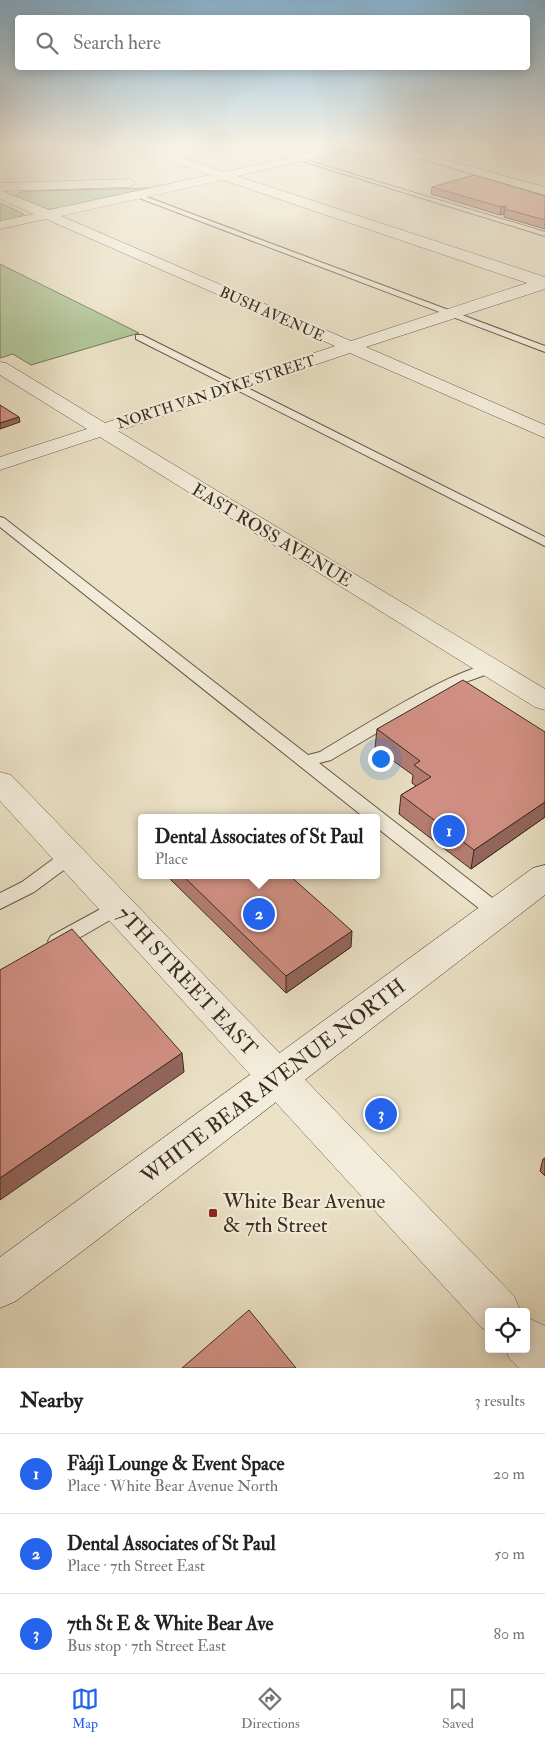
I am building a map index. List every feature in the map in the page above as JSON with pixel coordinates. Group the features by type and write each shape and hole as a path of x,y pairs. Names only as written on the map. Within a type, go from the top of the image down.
{"street":[{"name":"BUSH AVENUE","path":"37,210 349,348 545,432"},
{"path":"0,225 66,210"},
{"path":"325,210 544,283"},
{"name":"NORTH VAN DYKE STREET","path":"0,464 349,348 450,312 544,283"},
{"name":"EAST ROSS AVENUE","path":"0,367 545,701"},
{"name":"7TH STREET EAST","path":"0,782 494,1308"},
{"name":"WHITE BEAR AVENUE NORTH","path":"0,1285 278,1078 319,1044 545,877"},
{"path":"530,1345 545,1361"}],"lane":[{"path":"176,210 545,349"},
{"path":"466,210 545,234"},
{"path":"139,337 545,542"},
{"path":"0,521 372,814"},
{"path":"305,762 325,756 455,681 491,668"},
{"path":"380,821 497,912"},
{"path":"0,902 28,887 70,856"},
{"path":"46,948 117,907"}],"green space":[{"path":"0,210 15,210 24,214 17,218 0,222"},
{"path":"0,264 139,333 31,365 13,354 0,358"}],"building":[{"path":"508,210 545,210 545,220"},
{"path":"0,405 19,417 0,423"},
{"path":"463,680 545,732 545,802 474,850 401,795 431,777 414,765 420,761 377,729"},
{"path":"186,879 294,879 352,931 286,976"},
{"path":"72,929 182,1053 0,1178 0,970"},
{"path":"249,1310 296,1368 182,1368"}],"place":[{"name":"Fàájì Lounge & Event Space","path":"449,831"},
{"name":"Dental Associates of St Paul","path":"259,914"},
{"name":"7th St E & White Bear Ave","path":"381,1114"},
{"name":"White Bear Avenue & 7th Street","path":"213,1213"}]}
